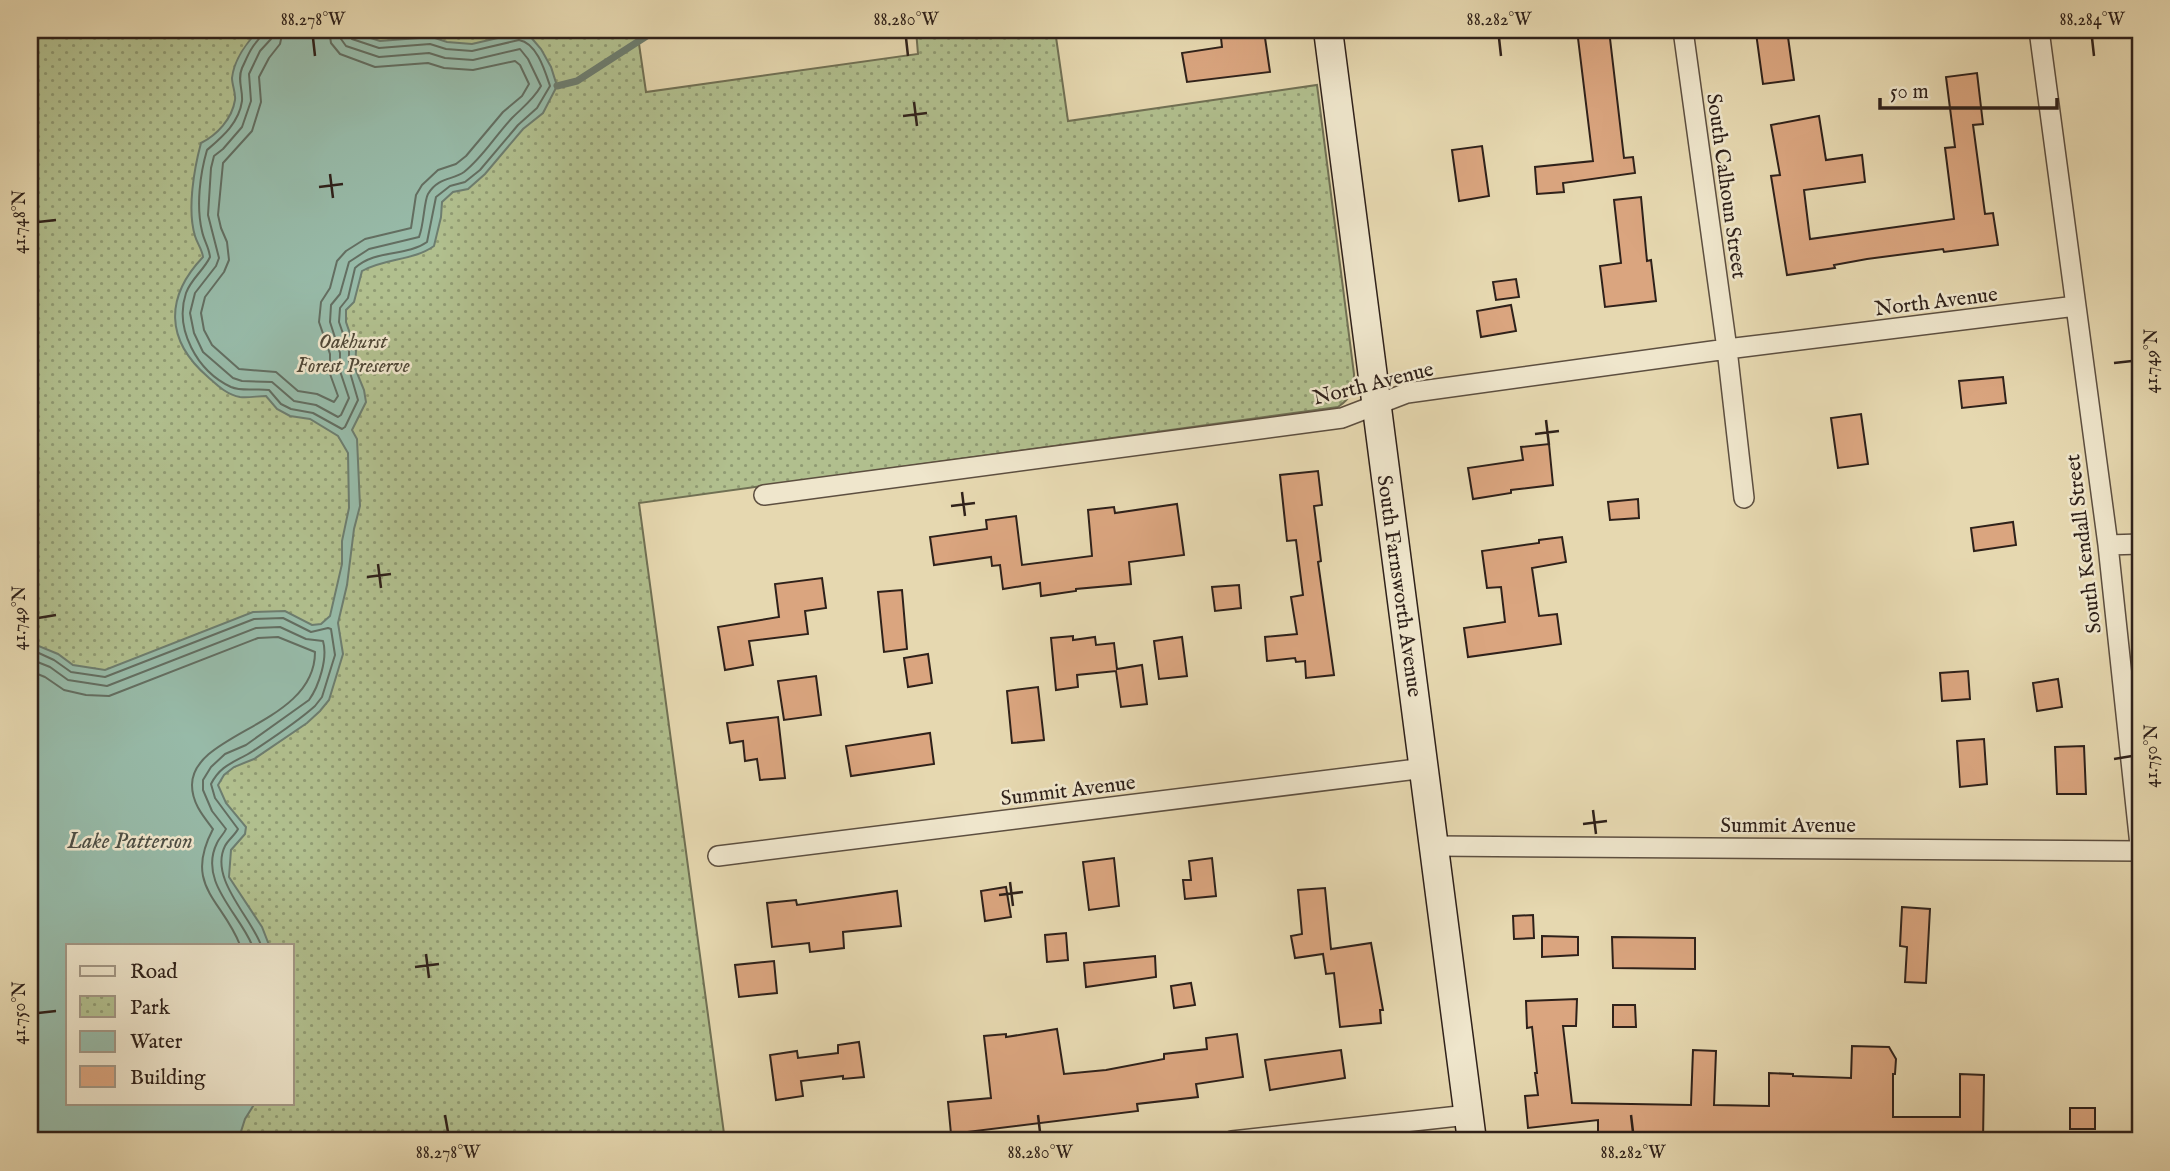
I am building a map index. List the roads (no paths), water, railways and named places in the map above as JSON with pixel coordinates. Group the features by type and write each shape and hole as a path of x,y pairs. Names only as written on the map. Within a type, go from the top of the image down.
{"street":[{"name":"South Farnsworth Avenue","path":"1328,30 1470,1128"},
{"name":"South Calhoun Street","path":"1683,30 1727,349 1744,498"},
{"name":"South Kendall Street","path":"2039,30 2108,545 2140,845"},
{"name":"North Avenue","path":"764,495 1342,418 1407,393 1727,349 2076,306"},
{"path":"2108,545 2140,544"},
{"name":"Summit Avenue","path":"718,856 1425,768"},
{"name":"Summit Avenue","path":"1435,846 2140,851"},
{"path":"1232,1141 1470,1128"}],"water":[{"name":"Lake Patterson","path":"259,30 345,30 380,41 432,37 447,42 472,44 519,33 529,35 541,49 557,86 543,113 523,129 485,174 468,189 453,192 442,202 434,246 362,271 354,302 346,310 346,322 356,351 355,368 366,402 352,430 357,439 360,506 338,623 343,654 329,700 320,711 254,759 234,767 224,775 218,785 226,803 246,827 245,834 231,850 229,877 262,927 269,944 66,944 66,1104 254,1104 245,1119 238,1141 30,1141 30,639 73,665 105,670 253,612 285,611 312,625 321,624 330,616 342,564 342,541 349,508 348,453 338,436 310,419 290,416 277,409 266,396 240,397 223,389 194,363 184,348 175,318 182,287 203,257 195,236 192,214 194,177 201,143 213,136 231,114 235,100 232,78 238,58"}],"waterway":[{"path":"557,86 577,81 656,30"}],"park label":[{"name":"Oakhurst Forest Preserve","path":"353,353"}]}
